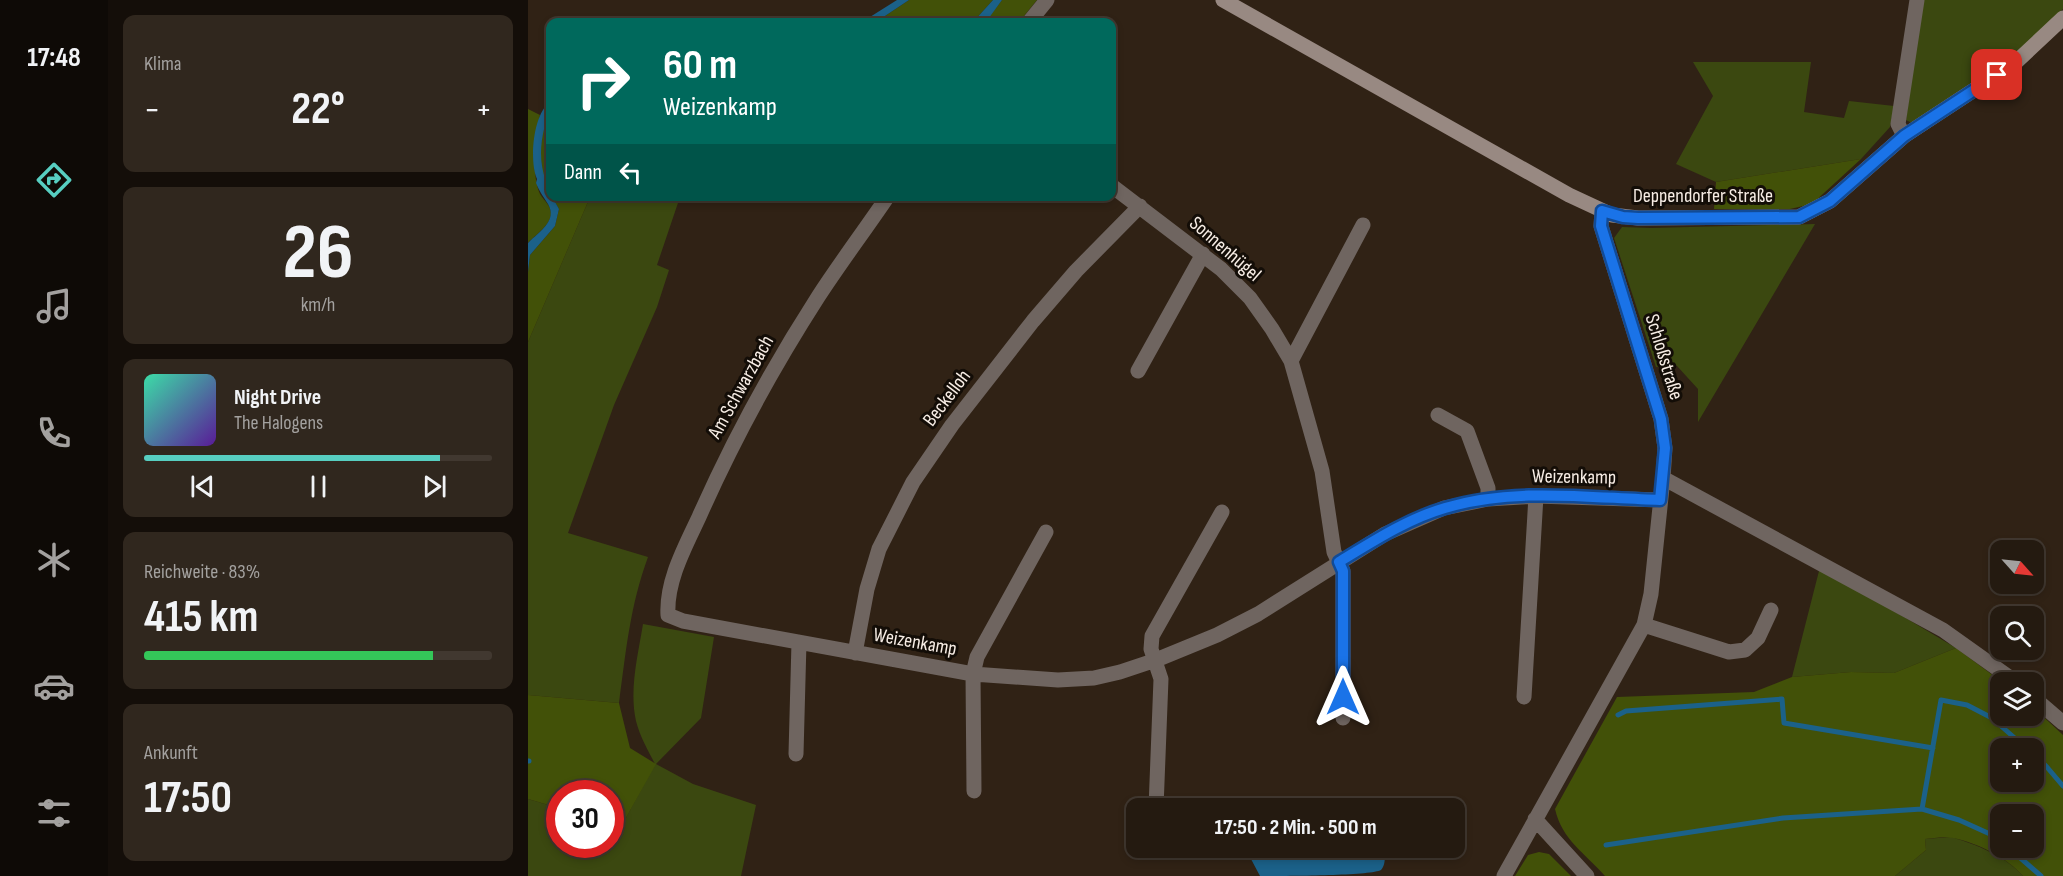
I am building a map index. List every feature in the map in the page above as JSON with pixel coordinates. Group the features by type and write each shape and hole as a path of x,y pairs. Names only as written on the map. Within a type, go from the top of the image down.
{"street":[{"path":"1032,18 1047,0"},
{"name":"Deppendorfer Straße","path":"1223,0 1569,195 1602,211 1623,217 1638,218 1799,217 1830,201 1904,136 2015,63 2063,18"},
{"path":"1904,136 1898,124 1917,0"},
{"name":"Sonnenhügel","path":"1116,189 1203,254 1250,298 1272,329 1291,361 1322,471 1334,552 1339,562"},
{"name":"Am Schwarzbach","path":"668,615 667,599 683,552 711,488 753,404 818,296 884,201"},
{"name":"Beckelloh","path":"855,653 867,589 879,549 913,482 952,425 1033,321 1076,271 1140,206"},
{"name":"Schloßstraße","path":"1504,876 1644,625 1651,594 1665,448 1661,419 1601,226 1602,211"},
{"path":"1291,361 1363,225"},
{"path":"1138,371 1203,254"},
{"path":"1438,415 1467,431 1488,488 1488,499"},
{"path":"1663,478 1943,630 2002,672"},
{"path":"1524,698 1536,496"},
{"name":"Weizenkamp","path":"668,615 683,621 972,674 1058,680 1094,678 1156,660 1248,620 1385,534 1444,508 1488,499 1536,496 1660,500"},
{"path":"1156,798 1161,679 1151,649 1152,636 1221,512"},
{"path":"974,791 972,674 977,657 1046,532"},
{"path":"1339,562 1343,571 1343,718"},
{"path":"1644,625 1729,652 1745,650 1758,638 1771,610"},
{"path":"796,754 799,642"},
{"path":"2044,707 2063,723"},
{"path":"1535,819 1587,876"}],"green space":[{"path":"909,0 993,0 977,18 882,18"},
{"path":"1002,0 1037,0 1022,18 988,18"},
{"path":"1922,0 2063,0 2063,9 2018,51 1912,123 1906,120"},
{"path":"1693,62 1811,62 1804,112 1844,118 1849,101 1894,106 1890,127 1861,159 1716,182 1676,164 1713,96"},
{"path":"528,109 540,115 535,144 537,186 551,214 545,226 528,243"},
{"path":"546,123 546,185 541,164"},
{"path":"1861,159 1812,204 1790,209 1714,209 1716,182"},
{"path":"554,201 588,201 528,342 530,255 555,226 559,209"},
{"path":"588,201 679,201 657,265 669,270 657,307 614,405 568,533 648,557 633,611 619,703 528,695 528,342"},
{"path":"1815,224 1698,422 1698,389 1677,366 1656,367 1614,238 1622,227"},
{"path":"1820,567 1956,648 1894,673 1851,672 1792,677"},
{"path":"643,624 714,637 701,718 656,764 693,784 756,805 741,876 528,876 528,799 546,804 546,858 624,858 624,821 655,764 636,721 633,697"},
{"path":"1956,648 1990,673 1990,726 2044,726 2044,717 2063,735 2063,876 2023,876 2000,858 2044,858 2044,804 1990,804 1990,852 1972,843 1953,838 1925,839 1926,850 1895,876 1605,876 1575,846 1558,820 1555,809 1617,697 1754,692 1792,677 1851,672 1894,673"},
{"path":"528,695 619,703 630,748 656,764 624,821 624,780 546,780 546,804 528,799"},
{"path":"1951,837 1980,847 1990,852 1990,858 2001,858 2023,876 1895,876 1926,850 1925,839"},
{"path":"1539,852 1549,854 1571,876 1515,876 1528,855"}],"water":[{"path":"897,0 909,0 882,18 868,18"},
{"path":"993,0 1002,0 989,18 977,18"},
{"path":"546,106 546,122 542,137 541,159 546,182 546,201 536,183 533,161 536,127"},
{"path":"546,201 555,201 559,209 555,226 530,255 528,272 528,243 549,221"},
{"path":"1251,859 1385,859 1381,870 1373,872 1260,876"}],"waterway":[{"path":"1618,715 1626,711 1782,699 1784,723 1933,748"},
{"path":"1922,809 1941,700 1967,705 1992,718 2015,738"},
{"path":"2044,764 2063,786"},
{"path":"1606,845 1783,818 1922,809 1959,820 1990,834"},
{"path":"2020,858 2041,876"}],"route":[{"path":"1343,697 1343,571 1339,562 1385,534 1444,508 1488,499 1536,496 1660,500 1665,448 1661,419 1601,226 1602,211 1612,215 1638,218 1799,217 1830,201 1904,136 1997,75"}]}
